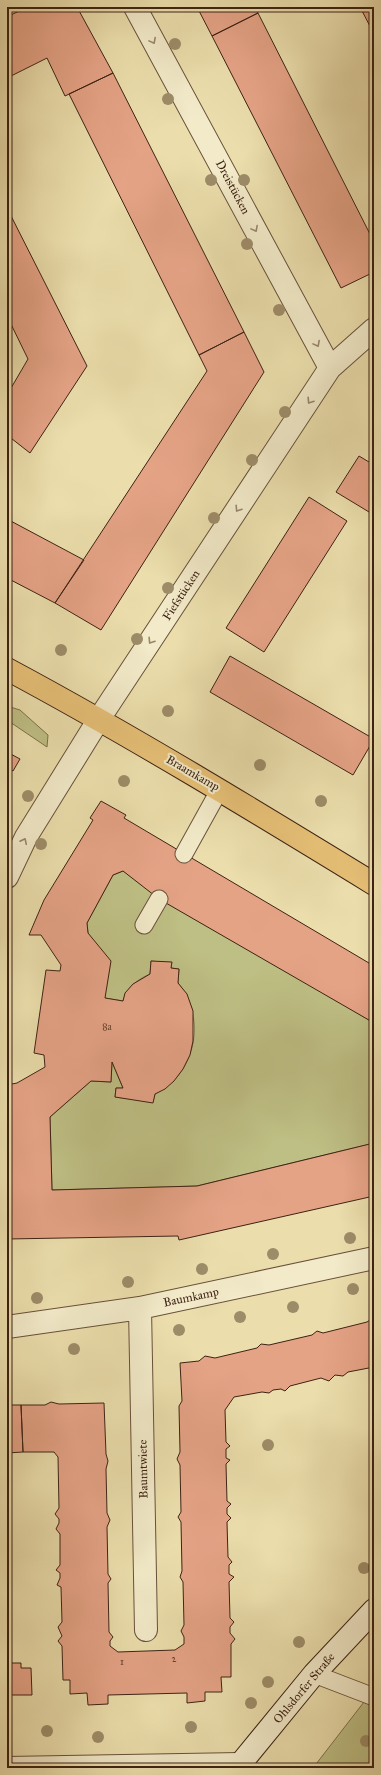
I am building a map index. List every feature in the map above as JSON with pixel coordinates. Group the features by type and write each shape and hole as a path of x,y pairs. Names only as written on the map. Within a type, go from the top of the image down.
{"main road":[{"name":"Braamkamp","path":"7,669 99,719 220,789 374,884"}],"street":[{"name":"Dreistücken","path":"135,7 330,368"},
{"name":"Fiefstücken","path":"7,876 26,837 99,719 330,368 374,329"},
{"name":"Baumkamp","path":"7,1327 140,1308 374,1258"},
{"name":"Baumtwiete","path":"140,1308 146,1630"},
{"name":"Ohlsdorfer Straße","path":"239,1766 314,1674 374,1610"},
{"path":"7,1768 239,1766"}],"lane":[{"path":"184,854 220,789"},
{"path":"144,925 159,899"},
{"path":"314,1674 374,1697"}],"green space":[{"path":"7,706 20,710 48,735 47,747 7,720"},
{"path":"123,871 374,1023 374,1143 197,1186 52,1190 50,1117 91,1081 111,1082 112,1062 123,1088 116,1088 115,1097 153,1102 155,1094 169,1085 180,1073 188,1059 193,1044 194,1028 192,1012 187,997 178,983 179,969 171,968 171,963 151,961 150,974 133,984 123,1001 105,998 88,933 87,923 113,875"},
{"path":"374,1689 374,1768 313,1768"}],"building":[{"path":"27,7 77,7 113,73 65,96 47,58 7,78 7,17"},
{"path":"197,7 255,7 258,13 212,36"},
{"path":"360,7 374,7 374,34"},
{"path":"258,13 374,242 374,272 341,288 212,36"},
{"path":"113,73 244,332 199,355 69,94"},
{"path":"7,208 87,366 30,453 7,435 7,395 28,359 7,316"},
{"path":"244,332 264,372 101,630 55,603 207,371 199,355"},
{"path":"359,456 374,465 374,515 336,492"},
{"path":"309,497 347,521 264,652 226,628"},
{"path":"7,519 84,560 55,603 7,578"},
{"path":"230,656 374,739 353,775 210,692"},
{"path":"7,752 20,759 13,771 10,769 7,775"},
{"path":"101,801 126,815 124,818 374,966 374,1023 159,899 123,871 113,875 87,923 88,933 111,961 105,998 123,1001 125,993 133,984 150,974 151,961 172,962 171,968 179,969 178,983 187,994 193,1011 193,1041 190,1055 183,1069 174,1081 165,1089 155,1094 153,1103 115,1097 116,1088 123,1088 112,1062 111,1082 91,1081 50,1117 52,1190 197,1186 374,1143 374,1196 179,1240 178,1236 7,1239 7,1085 17,1083 45,1067 44,1055 34,1053 46,970 60,971 61,965 41,935 29,935 44,900 93,820 90,818"},
{"path":"373,1318 374,1367 348,1372 343,1376 335,1375 329,1381 321,1378 290,1386 285,1391 281,1389 273,1390 269,1393 262,1392 234,1397 225,1410 226,1442 230,1446 226,1449 226,1458 230,1460 226,1464 227,1501 231,1504 227,1508 227,1514 231,1518 227,1522 228,1557 232,1562 229,1565 229,1574 234,1577 229,1582 230,1618 234,1622 230,1627 230,1633 235,1639 231,1644 231,1677 221,1677 222,1692 205,1692 205,1701 187,1703 187,1693 108,1695 108,1704 88,1705 87,1693 70,1694 70,1680 63,1680 62,1646 58,1641 62,1636 58,1627 62,1622 61,1587 57,1585 60,1578 60,1573 56,1570 60,1565 60,1534 56,1529 59,1519 55,1514 59,1508 58,1457 54,1452 23,1452 21,1405 45,1405 51,1402 59,1404 104,1403 106,1454 108,1461 106,1469 107,1513 110,1520 107,1527 108,1574 111,1579 108,1583 109,1632 113,1637 110,1641 110,1646 118,1652 175,1650 184,1644 184,1637 181,1631 184,1625 183,1582 180,1577 182,1571 181,1522 178,1517 181,1512 180,1465 177,1459 180,1452 179,1406 182,1401 180,1363 199,1361 205,1356 215,1358 257,1348 261,1344 269,1345 312,1335 317,1331 323,1333 367,1322"},
{"path":"7,1405 21,1405 23,1452 7,1453"},
{"path":"7,1663 21,1663 21,1668 31,1668 32,1695 7,1695"}]}
